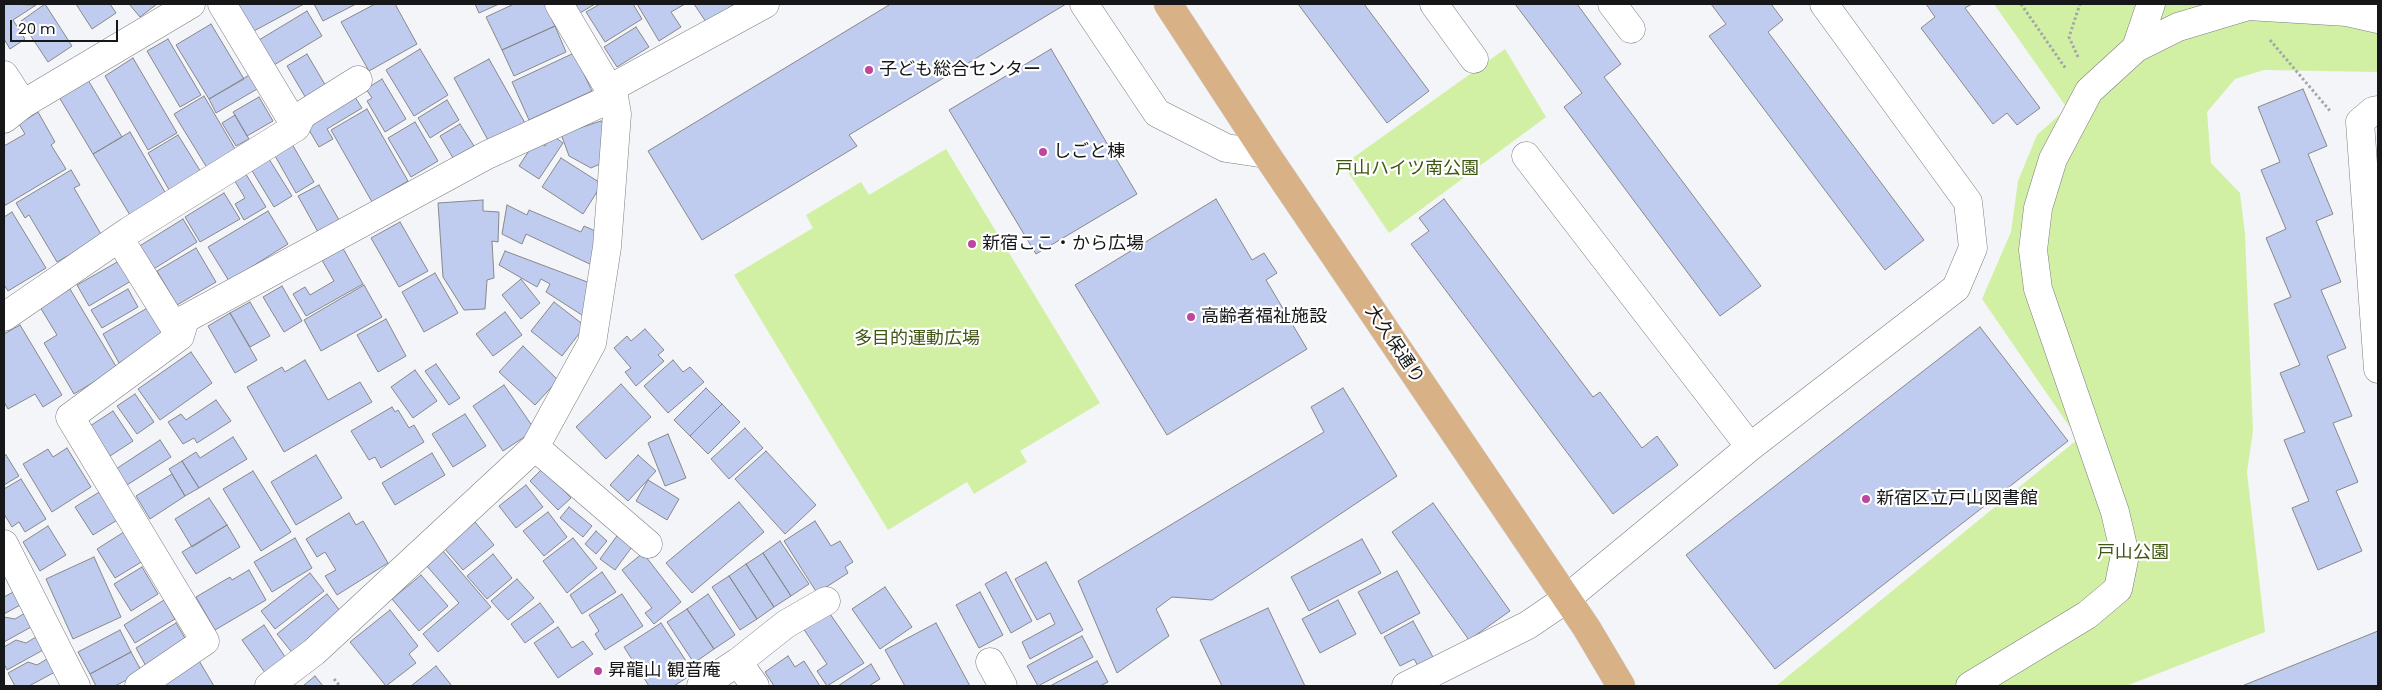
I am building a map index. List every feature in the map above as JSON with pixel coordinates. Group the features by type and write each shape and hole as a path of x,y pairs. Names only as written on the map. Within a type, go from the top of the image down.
{"main road":[{"name":"大久保通り","path":"1168,4 1266,154 1586,627 1621,686"}],"street":[{"path":"4,74 13,112 191,4"},
{"path":"222,4 296,127"},
{"path":"270,686 314,652 535,447 592,343 607,247 618,114 611,93 559,4"},
{"path":"139,686 205,641 70,417 180,336 185,319 487,155 611,93 765,4"},
{"path":"1084,4 1157,113 1226,148 1266,154"},
{"path":"1434,4 1474,59"},
{"path":"1612,4 1631,29"},
{"path":"1406,686 1528,625 1566,599 1750,447 1956,288 1973,248 1968,202 1824,4"},
{"path":"2136,48 2151,4"},
{"path":"1970,686 2087,615 2118,589 2125,555 2115,512 2038,290 2033,250 2038,208 2054,159 2093,88 2136,48 2178,27 2248,5 2347,12 2378,19"},
{"path":"4,317 119,238 296,127 302,115 358,80"},
{"path":"2369,116 2378,369"},
{"path":"1526,156 1750,447"},
{"path":"119,238 180,336"},
{"path":"535,447 648,544"},
{"path":"4,544 76,686"},
{"path":"700,686 738,662 786,624 826,601"},
{"path":"738,662 755,686"},
{"path":"990,662 1003,686"}],"path":[{"path":"2021,4 2066,69 2093,88"},
{"path":"2080,4 2069,38 2093,88"},
{"path":"2248,5 2270,40 2334,116 2369,116"}],"green space":[{"name":"戸山公園","path":"1994,4 2378,4 2378,72 2264,70 2235,79 2207,112 2211,163 2240,193 2245,234 2253,431 2247,472 2265,632 2126,686 1776,686 2078,439 1982,299 2011,232 2018,181 2037,135 2067,108"},
{"name":"戸山ハイツ南公園","path":"1505,49 1546,117 1389,233 1343,165"},
{"name":"多目的運動広場","path":"946,149 1100,403 1020,451 1027,462 974,494 967,482 888,530 734,275 813,228 806,215 861,182 869,195"}],"building":[{"path":"4,4 36,5 13,20 25,39 10,49 4,39"},
{"path":"45,4 72,46 48,62 21,21"},
{"path":"76,4 110,4 116,13 92,29"},
{"path":"129,4 157,4 140,17"},
{"path":"236,4 304,4 252,32"},
{"path":"314,4 356,4 323,21"},
{"path":"375,4 395,4 417,44 369,71 341,22"},
{"path":"475,4 499,4 479,13"},
{"path":"514,4 545,4 555,26 502,50 486,17"},
{"path":"575,4 595,4 580,13"},
{"path":"600,4 633,4 642,19 605,42 586,12"},
{"path":"637,4 685,4 671,12 681,27 659,41"},
{"path":"694,4 735,4 706,22"},
{"name":"子ども総合センター","path":"888,4 1066,4 849,135 857,146 702,240 648,151"},
{"path":"1298,4 1364,4 1429,91 1387,123"},
{"path":"1515,4 1577,4 1621,64 1604,77 1761,286 1720,316 1564,107 1582,93"},
{"path":"1711,4 1771,4 1783,20 1768,32 1924,240 1885,270 1709,36 1726,24"},
{"path":"1926,4 1972,4 1965,8 2040,108 2017,125 2007,113 1993,124 1921,28 1935,17"},
{"path":"307,11 322,36 274,65 259,40"},
{"path":"211,24 244,79 209,99 176,45"},
{"path":"555,26 566,52 514,76 502,50"},
{"path":"636,27 649,47 617,67 604,47"},
{"path":"168,39 201,95 180,107 147,51"},
{"path":"420,49 448,95 414,116 386,70"},
{"name":"しごと棟","path":"1051,49 1137,194 1036,254 949,110"},
{"path":"574,53 592,91 529,120 512,82"},
{"path":"307,54 327,88 307,100 287,66"},
{"path":"133,58 177,133 148,150 105,76"},
{"path":"489,59 525,123 489,142 454,78"},
{"path":"256,71 264,85 216,113 209,99"},
{"path":"382,79 406,119 385,132 367,101 372,98 366,89"},
{"path":"88,80 122,137 93,154 59,97"},
{"path":"2303,89 2327,146 2308,154 2333,214 2316,221 2341,282 2321,290 2346,348 2327,356 2352,416 2333,423 2358,482 2336,491 2362,551 2318,570 2292,508 2309,501 2284,440 2305,432 2280,373 2300,365 2274,304 2291,297 2266,238 2286,229 2261,170 2280,162 2258,107"},
{"path":"353,94 362,108 327,129 333,139 319,147 305,123"},
{"path":"204,96 238,154 209,171 174,114"},
{"path":"259,97 273,121 247,136 233,112"},
{"path":"447,100 459,120 430,138 418,118"},
{"path":"367,109 408,181 372,202 331,130"},
{"path":"38,112 55,142 51,145 66,169 4,206 4,146 25,134 19,124"},
{"path":"235,115 249,139 236,146 222,123"},
{"path":"601,121 611,137 607,161 591,168 569,156 561,134"},
{"path":"415,122 438,161 411,177 388,138"},
{"path":"460,124 474,146 453,158 440,136"},
{"path":"130,132 169,199 133,220 93,154"},
{"path":"178,135 204,177 172,195 148,153"},
{"path":"552,135 563,143 539,179 519,166 536,140 545,146"},
{"path":"292,144 314,182 296,193 274,154"},
{"path":"561,158 602,184 583,214 542,187"},
{"path":"269,159 292,196 274,207 251,169"},
{"path":"71,170 80,185 74,188 102,236 57,262 29,215 25,218 16,203"},
{"path":"244,171 266,207 244,220 235,204 245,198 233,178"},
{"path":"319,185 339,220 318,232 298,196"},
{"path":"224,193 240,219 200,242 185,217"},
{"name":"高齢者福祉施設","path":"1216,199 1252,260 1264,253 1277,273 1266,280 1307,349 1167,435 1075,285"},
{"path":"1444,199 1593,397 1600,392 1642,448 1657,436 1678,465 1613,514 1411,244 1429,231 1419,218"},
{"path":"483,200 483,211 499,212 498,242 492,241 494,278 487,280 485,309 464,310 443,277 438,203"},
{"path":"507,205 527,215 529,210 581,232 584,226 600,233 594,266 526,234 522,244 502,234"},
{"path":"268,211 288,244 229,281 208,247"},
{"path":"12,212 46,268 8,291 4,285 4,217"},
{"path":"183,219 197,242 152,270 138,247"},
{"path":"400,222 428,271 399,287 371,238"},
{"path":"340,243 363,284 306,316 293,294 305,287 310,295 334,281 319,255"},
{"path":"196,248 216,282 177,305 157,271"},
{"path":"505,251 590,283 585,317 546,292 550,284 541,279 537,287 499,265"},
{"path":"119,261 131,281 89,306 77,285"},
{"path":"435,273 458,313 424,332 402,292"},
{"path":"521,279 540,303 521,319 502,295"},
{"path":"364,285 382,317 321,351 304,320"},
{"path":"282,286 302,321 284,332 263,297"},
{"path":"70,289 117,368 74,394 44,343 57,335 40,307"},
{"path":"128,289 138,307 102,328 91,310"},
{"path":"250,302 270,336 250,347 230,313"},
{"path":"554,302 585,326 562,356 531,331"},
{"path":"149,307 166,336 119,363 103,334"},
{"path":"505,312 522,335 493,356 476,334"},
{"path":"230,313 257,360 235,373 208,326"},
{"path":"386,319 406,356 378,372 357,335"},
{"path":"20,325 62,395 43,407 35,394 8,409 4,402 4,334"},
{"path":"1980,327 2068,441 1775,669 1686,555"},
{"path":"645,329 664,350 658,355 664,361 636,386 625,372 631,368 614,348 627,336 631,341"},
{"path":"523,346 558,380 535,405 499,372"},
{"path":"191,352 212,383 160,420 138,389"},
{"path":"305,360 328,400 360,382 372,402 284,452 247,387 282,367 285,372"},
{"path":"673,360 683,372 690,367 704,382 668,413 644,386"},
{"path":"436,364 460,398 449,405 425,371"},
{"path":"415,370 437,401 413,418 391,387"},
{"path":"621,384 651,417 606,459 576,427"},
{"path":"504,385 535,430 503,451 473,406"},
{"path":"706,388 722,404 690,436 674,420"},
{"path":"1343,388 1397,476 1212,600 1172,597 1156,609 1169,636 1117,673 1078,581 1324,432 1311,407"},
{"path":"135,394 154,422 137,434 117,406"},
{"path":"216,400 231,421 197,443 194,438 183,444 168,422 181,414 186,420"},
{"path":"722,404 740,422 708,454 690,436"},
{"path":"392,407 395,412 398,410 409,428 414,425 424,442 381,468 375,457 369,460 351,431"},
{"path":"113,411 133,441 110,456 90,426"},
{"path":"465,414 486,446 453,467 432,434"},
{"path":"745,428 763,448 729,479 711,459"},
{"path":"668,434 686,478 665,486 648,443"},
{"path":"233,437 247,459 199,488 182,461 196,452 200,458"},
{"path":"160,440 171,457 127,485 116,469"},
{"path":"67,448 91,487 52,512 23,464 48,449 53,457"},
{"path":"766,451 816,505 785,534 735,479"},
{"path":"432,453 445,475 395,505 382,483"},
{"path":"6,455 19,476 4,485 4,456"},
{"path":"316,455 342,498 296,525 271,482"},
{"path":"638,455 656,471 628,501 610,485"},
{"path":"182,461 199,488 185,496 169,469"},
{"path":"543,468 571,498 558,510 530,481"},
{"path":"253,471 291,532 261,551 223,489"},
{"path":"172,474 185,496 150,519 136,496"},
{"path":"21,479 46,519 25,532 19,522 12,527 4,514 4,489"},
{"path":"648,480 679,499 667,520 636,501"},
{"path":"526,485 543,507 516,528 499,506"},
{"path":"101,491 119,519 93,535 75,507"},
{"path":"209,498 227,525 192,547 175,519"},
{"path":"739,502 764,532 692,593 666,563"},
{"path":"1433,503 1510,611 1469,640 1392,532"},
{"path":"569,507 592,526 583,537 560,518"},
{"path":"548,512 567,537 544,556 523,531"},
{"path":"349,513 356,525 363,521 388,563 337,595 325,576 336,570 325,552 317,557 306,539"},
{"path":"815,521 831,546 840,541 853,562 845,567 848,573 817,593 784,541"},
{"path":"475,522 494,545 463,570 444,548"},
{"path":"227,525 240,547 196,574 182,552"},
{"path":"48,526 66,555 40,571 23,542"},
{"path":"622,529 637,540 615,570 600,559"},
{"path":"596,531 607,541 596,554 585,544"},
{"path":"124,532 143,561 115,578 97,549"},
{"path":"295,538 312,568 272,592 254,562"},
{"path":"573,538 597,568 567,593 543,561"},
{"path":"1362,539 1381,573 1309,611 1291,577"},
{"path":"780,541 809,584 791,596 763,553"},
{"path":"443,551 491,607 438,652 423,634 459,603 426,565"},
{"path":"643,553 681,602 654,624 645,613 652,608 622,570"},
{"path":"763,553 791,596 774,607 746,564"},
{"path":"493,554 512,578 487,599 467,576"},
{"path":"94,557 121,617 73,639 46,579"},
{"path":"1046,562 1083,630 1030,659 1022,642 1055,624 1050,613 1037,620 1015,579"},
{"path":"746,564 774,607 757,619 729,576"},
{"path":"142,567 158,594 131,611 114,584"},
{"path":"249,570 266,600 215,630 196,597 230,577 232,580"},
{"path":"1397,571 1420,613 1381,634 1358,592"},
{"path":"602,572 616,592 582,614 570,595"},
{"path":"1006,572 1032,621 1011,633 985,584"},
{"path":"310,573 324,591 275,629 261,611"},
{"path":"421,575 448,606 419,631 392,599"},
{"path":"729,576 757,619 740,630 712,587"},
{"path":"517,579 534,598 508,620 491,601"},
{"path":"885,587 912,627 880,649 852,609"},
{"path":"15,591 22,604 4,614 4,597"},
{"path":"980,592 1003,635 979,648 956,605"},
{"path":"327,594 344,616 294,655 277,634"},
{"path":"622,594 643,626 605,650 595,634 599,631 589,615"},
{"path":"708,594 735,635 714,649 687,609"},
{"path":"164,600 175,619 135,643 124,625"},
{"path":"1338,600 1356,634 1320,653 1302,619"},
{"path":"540,603 554,622 525,643 511,624"},
{"path":"1268,608 1305,686 1222,686 1200,640"},
{"path":"687,609 714,649 694,663 667,622"},
{"path":"390,610 418,646 409,654 416,663 386,686 350,642"},
{"path":"828,611 864,663 827,686 817,671 827,664 803,628"},
{"path":"25,613 33,626 4,642 4,617 15,619"},
{"path":"1413,621 1433,657 1418,666 1414,659 1400,666 1384,637"},
{"path":"176,623 188,643 147,668 136,648"},
{"path":"661,623 694,673 674,686 649,686 624,647"},
{"path":"936,623 970,686 905,686 885,650"},
{"path":"264,625 289,663 268,677 242,640"},
{"path":"558,627 572,648 583,641 593,654 558,678 534,643"},
{"path":"120,630 131,652 90,674 78,652"},
{"path":"2378,631 2378,686 2242,686"},
{"path":"1082,636 1093,657 1038,686 1027,666"},
{"path":"36,637 43,650 7,670 4,664 4,647 16,640 26,643"},
{"path":"131,652 142,672 115,686 96,686 90,674"},
{"path":"788,656 795,667 804,661 820,686 774,686 765,672"},
{"path":"47,659 55,672 29,686 15,686 8,673 28,662 37,665"},
{"path":"198,659 214,686 153,686"},
{"path":"1097,661 1108,682 1100,686 1050,686"},
{"path":"871,664 880,679 869,686 838,686"},
{"path":"436,666 452,686 411,686"},
{"path":"315,676 323,686 303,686"}],"place":[{"name":"子ども総合センター","path":"869,70"},
{"name":"しごと棟","path":"1043,152"},
{"name":"新宿ここ・から広場","path":"972,244"},
{"name":"高齢者福祉施設","path":"1191,317"},
{"name":"新宿区立戸山図書館","path":"1866,499"},
{"name":"昇龍山 観音庵","path":"598,671"}]}
